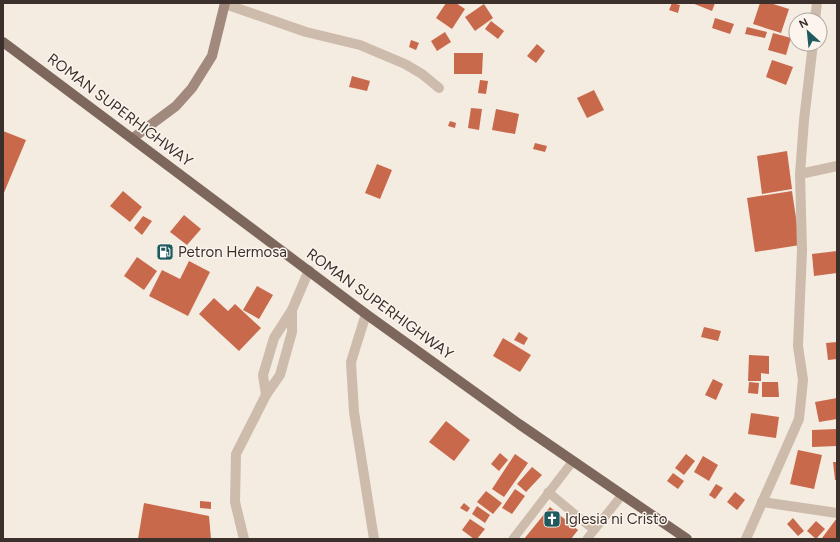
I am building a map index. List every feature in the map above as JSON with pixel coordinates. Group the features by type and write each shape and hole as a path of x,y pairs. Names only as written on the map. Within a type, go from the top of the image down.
{"main road":[{"name":"ROMAN SUPERHIGHWAY","path":"3,42 366,314 519,424 686,539"}],"street":[{"path":"133,138 176,106 192,88 212,56 225,4 306,32 360,45 405,64 422,74 439,88"},
{"path":"746,539 799,419 803,380 798,346 802,250 800,174 804,120 812,52"},
{"path":"800,174 837,166"},
{"path":"266,395 264,374 274,338 292,310 309,270"},
{"path":"244,539 235,502 236,454 266,395 280,375 292,332 292,310"},
{"path":"366,314 351,362 354,412 374,539"},
{"path":"762,502 837,513"}],"lane":[{"path":"513,539 573,461"},
{"path":"548,492 594,530"},
{"path":"586,539 622,495"}],"building":[{"path":"446,3 456,3 465,9 452,29 436,18"},
{"path":"672,3 680,5 678,13 669,10"},
{"path":"692,3 715,3 712,11"},
{"path":"760,3 770,3 789,9 781,33 753,24"},
{"path":"484,4 493,18 475,31 465,17"},
{"path":"715,18 734,24 730,34 712,28"},
{"path":"491,21 504,31 498,39 485,29"},
{"path":"747,27 767,32 765,38 745,34"},
{"path":"445,32 451,42 437,51 431,41"},
{"path":"773,33 788,37 788,48 786,55 768,50"},
{"path":"411,40 419,43 416,50 409,47"},
{"path":"537,44 545,51 536,63 527,56"},
{"path":"454,53 483,53 482,74 454,74"},
{"path":"772,60 793,67 786,85 766,77"},
{"path":"352,76 370,81 367,91 349,87"},
{"path":"480,80 488,81 486,94 478,93"},
{"path":"594,90 604,110 587,118 577,98"},
{"path":"471,108 482,109 479,130 468,128"},
{"path":"496,109 519,114 515,134 492,130"},
{"path":"450,121 456,123 455,128 448,126"},
{"path":"3,131 26,140 3,195"},
{"path":"535,143 547,146 545,152 533,149"},
{"path":"787,151 792,189 762,194 757,156"},
{"path":"377,164 392,170 380,199 365,193"},
{"path":"123,191 142,207 130,222 110,206"},
{"path":"792,191 800,245 755,252 747,198"},
{"path":"184,215 201,229 187,245 170,232"},
{"path":"143,216 152,221 142,235 134,228"},
{"path":"837,251 837,273 814,276 812,254"},
{"path":"137,257 157,271 144,290 124,276"},
{"path":"189,261 210,272 188,316 149,296 162,270 180,279"},
{"path":"257,286 273,295 259,319 243,310"},
{"path":"214,298 228,311 235,304 261,328 239,351 199,314"},
{"path":"704,327 721,331 718,341 701,337"},
{"path":"519,332 528,338 524,345 514,340"},
{"path":"503,338 531,355 520,372 493,356"},
{"path":"837,342 837,359 828,360 826,343"},
{"path":"749,355 769,356 769,374 761,373 761,381 748,381"},
{"path":"713,379 723,384 716,400 705,395"},
{"path":"749,382 759,383 758,394 748,393"},
{"path":"762,382 778,382 779,397 762,397"},
{"path":"837,398 837,419 819,422 815,402"},
{"path":"751,413 779,417 776,438 748,434"},
{"path":"446,421 470,440 454,461 429,442"},
{"path":"837,429 837,446 812,447 812,430"},
{"path":"798,450 822,455 814,489 790,484"},
{"path":"500,453 508,460 499,471 491,464"},
{"path":"515,454 528,463 504,497 492,489"},
{"path":"686,454 695,461 684,475 675,468"},
{"path":"703,456 718,465 709,481 694,472"},
{"path":"833,462 837,462 837,480 835,480"},
{"path":"532,467 542,475 526,492 517,484"},
{"path":"673,473 684,481 678,489 667,481"},
{"path":"716,484 723,488 715,499 709,495"},
{"path":"515,489 525,496 512,514 502,508"},
{"path":"486,491 502,503 493,514 477,502"},
{"path":"735,492 745,500 737,510 727,502"},
{"path":"200,501 211,502 211,509 200,508"},
{"path":"144,503 209,516 211,539 138,539"},
{"path":"464,503 470,508 467,512 460,508"},
{"path":"477,506 490,515 485,523 472,514"},
{"name":"Iglesia ni Cristo","path":"550,507 578,530 571,539 524,539"},
{"path":"793,518 804,531 798,536 787,524"},
{"path":"837,518 837,539 822,539 822,538"},
{"path":"470,519 485,529 477,539 474,539 462,530"},
{"path":"816,521 825,529 816,539 807,531"}],"place":[{"name":"Petron Hermosa","path":"165,252"},
{"name":"Iglesia ni Cristo","path":"552,519"}]}
